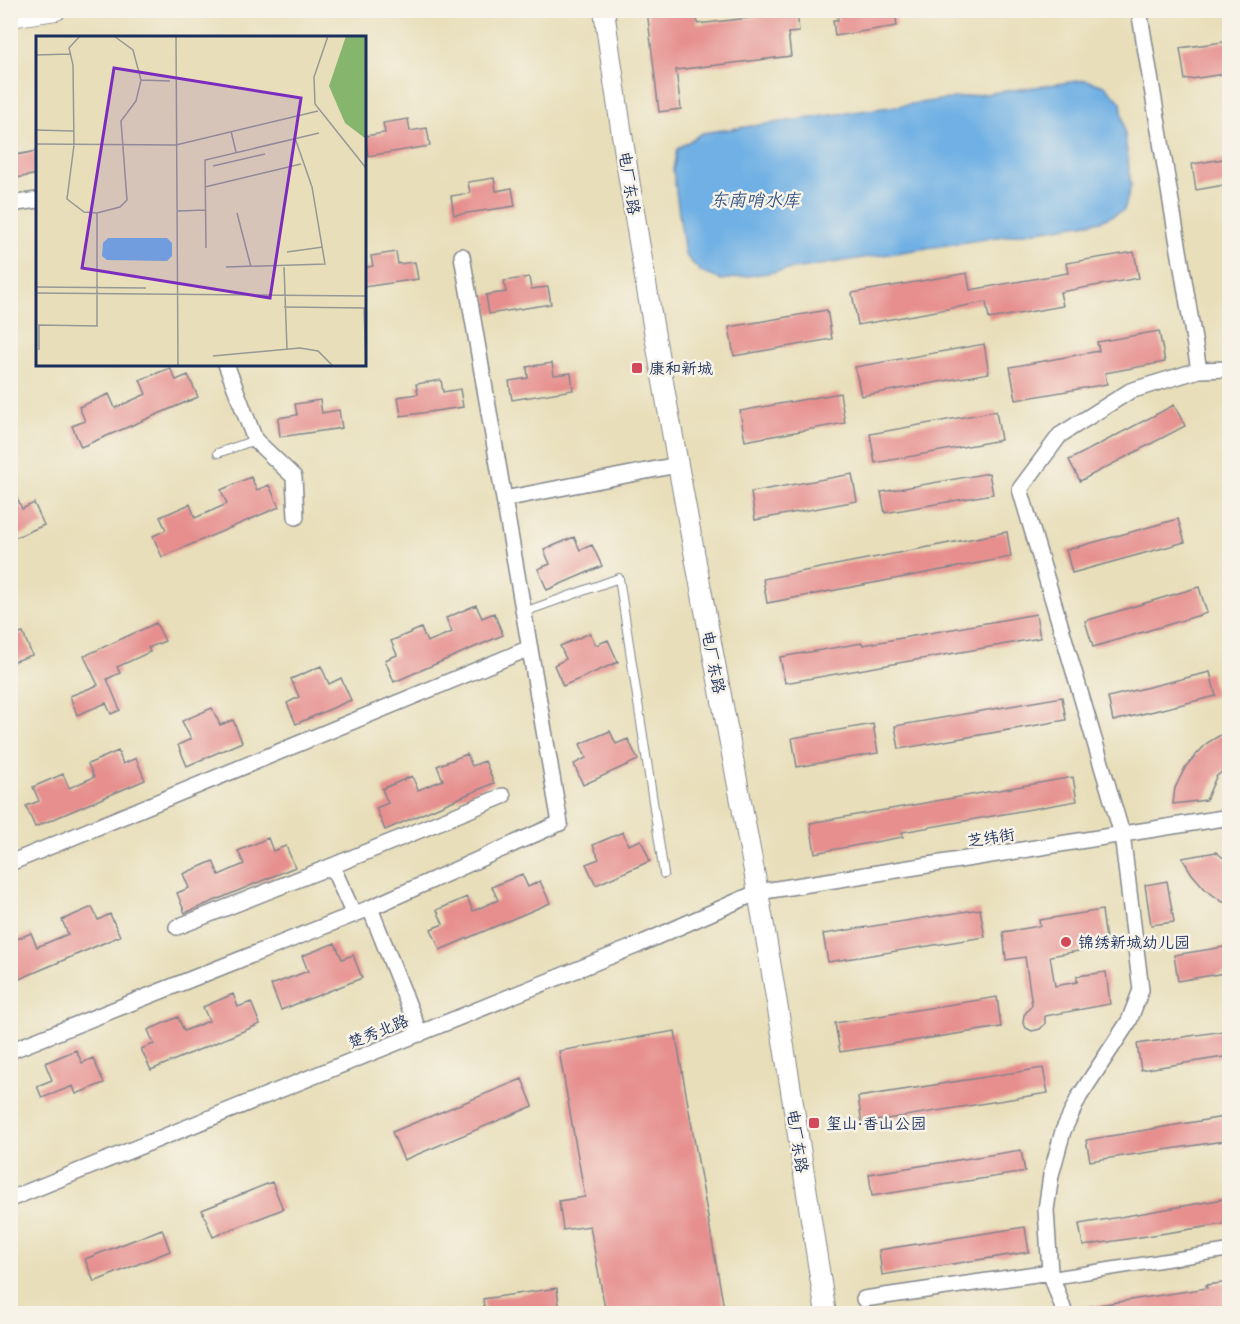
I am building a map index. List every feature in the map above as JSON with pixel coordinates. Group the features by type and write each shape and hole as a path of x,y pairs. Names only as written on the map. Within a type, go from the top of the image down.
{"street":[{"path":"10,17 56,10"},
{"name":"电厂东路","path":"604,10 614,84 677,465 758,892 826,1314"},
{"path":"1139,10 1199,370"},
{"path":"10,204 36,200"},
{"path":"10,1051 354,915 560,823 462,256"},
{"path":"227,366 255,440 294,477 296,517"},
{"path":"1065,1314 1051,1275 1046,1210 1051,1175 1063,1131 1079,1097 1129,1021 1141,990 1122,834 1020,489 1060,435 1130,391 1199,370 1230,369"},
{"path":"504,499 677,465"},
{"path":"10,863 530,648"},
{"path":"177,927 502,796"},
{"name":"芝纬街","path":"758,892 1230,817"},
{"path":"332,866 354,915"},
{"name":"楚秀北路","path":"10,1199 638,945 758,892"},
{"path":"370,908 420,1034"},
{"path":"864,1299 1230,1250"}],"lane":[{"path":"218,453 255,440"},
{"path":"524,612 619,578 664,874"}],"water":[{"name":"东南哨水库","path":"1085,80 1105,86 1121,102 1131,186 1124,210 1101,221 722,280 701,272 685,255 673,170 677,149 702,133"}],"building":[{"path":"647,10 695,10 698,24 757,17 756,10 797,10 799,32 788,33 791,56 676,70 681,109 659,112"},
{"path":"836,10 888,10 889,14 895,13 897,26 835,36 833,20 838,20"},
{"path":"1230,41 1230,73 1185,80 1180,48"},
{"path":"408,119 410,131 427,128 430,146 368,156 366,136 385,133 383,123"},
{"path":"36,151 36,174 10,179 10,156"},
{"path":"1230,158 1230,184 1196,190 1192,164"},
{"path":"494,178 496,191 512,188 515,206 454,215 451,196 470,193 468,182"},
{"path":"396,252 398,264 415,262 418,279 366,287 366,268 373,266 371,256"},
{"path":"1134,252 1139,278 1060,292 1063,306 989,319 986,302 858,325 852,293 967,273 970,290 1068,273 1066,263"},
{"path":"529,277 531,289 548,287 551,304 489,314 486,295 506,292 504,281"},
{"path":"827,310 832,339 734,356 729,327"},
{"path":"1159,331 1165,362 1105,373 1107,384 1016,400 1010,367 1099,351 1097,342"},
{"path":"984,344 989,373 861,396 855,367"},
{"path":"552,363 554,375 571,373 573,390 512,400 509,381 528,378 527,367"},
{"path":"170,368 176,380 188,375 198,397 81,447 72,426 85,421 79,407 109,394 115,408 146,394 140,380"},
{"path":"441,380 443,392 460,389 463,407 401,416 398,397 418,394 416,384"},
{"path":"840,393 845,423 745,441 740,411"},
{"path":"320,400 322,413 339,410 342,428 280,437 278,418 297,415 295,404"},
{"path":"1174,405 1185,426 1080,481 1069,460"},
{"path":"996,411 1001,440 875,463 870,434"},
{"path":"989,473 993,494 885,513 881,492"},
{"path":"852,474 857,501 755,520 751,492"},
{"path":"251,477 257,490 269,485 279,507 162,557 153,536 166,530 160,517 190,504 195,518 227,504 221,490"},
{"path":"10,482 22,509 34,503 44,525 10,540"},
{"path":"1178,519 1185,542 1072,573 1066,550"},
{"path":"1007,532 1011,557 767,603 763,579"},
{"path":"574,537 580,550 592,545 602,566 547,590 538,569 550,564 544,550"},
{"path":"1199,587 1207,613 1093,647 1085,621"},
{"path":"476,605 482,618 494,613 503,635 394,682 385,660 397,655 391,641 421,628 427,642 452,632 446,618"},
{"path":"1036,614 1040,638 785,683 780,657 862,643 863,645"},
{"path":"156,623 165,641 148,648 150,652 117,667 120,673 107,679 120,710 111,714 106,703 77,715 70,696 98,685 84,656"},
{"path":"23,633 32,655 10,663 10,637"},
{"path":"590,633 596,645 608,640 618,662 563,686 554,665 566,659 560,646"},
{"path":"321,666 329,684 341,678 351,700 296,724 287,703 299,697 291,679"},
{"path":"1210,672 1216,696 1113,721 1108,697"},
{"path":"1062,697 1066,720 899,749 895,726"},
{"path":"212,708 220,725 233,720 242,742 187,766 178,745 191,739 182,721"},
{"path":"873,724 878,753 797,767 792,738"},
{"path":"1230,729 1230,764 1216,777 1206,800 1173,804 1175,788 1186,766 1207,743"},
{"path":"610,731 616,744 628,739 638,760 583,785 574,764 586,758 580,744"},
{"path":"118,751 123,764 136,758 145,780 35,827 26,806 39,801 33,787 63,774 69,788 94,777 88,764"},
{"path":"467,754 472,766 485,761 494,783 385,830 376,808 388,803 382,789 412,776 418,790 443,780 437,766"},
{"path":"1073,777 1077,801 902,832 903,837 815,853 810,823"},
{"path":"623,832 628,845 641,840 650,861 596,885 586,864 599,859 593,845"},
{"path":"268,838 273,851 286,846 295,867 185,913 177,893 189,888 183,874 213,861 219,875 244,864 238,851"},
{"path":"1216,852 1230,863 1230,904 1221,901 1205,889 1182,858"},
{"path":"522,874 528,887 540,881 550,903 440,950 431,929 443,924 437,910 467,897 473,911 498,900 492,887"},
{"path":"1167,881 1174,922 1151,925 1145,885"},
{"path":"92,907 98,920 110,914 120,936 10,983 10,942 31,933 37,947 68,934 62,920"},
{"path":"980,909 985,937 828,962 823,934"},
{"path":"1102,910 1106,940 1095,948 1050,956 1055,986 1077,982 1077,976 1106,972 1110,1004 1045,1016 1045,1024 1040,1029 1032,1031 1026,1028 1023,1022 1024,1015 1032,1005 1025,957 1006,960 1003,932 1040,926 1039,920"},
{"path":"335,943 342,959 353,955 362,978 281,1010 271,985 308,971 302,956"},
{"path":"1230,946 1230,972 1178,981 1174,955"},
{"path":"233,994 238,1007 251,1002 260,1024 151,1070 141,1049 154,1044 148,1030 178,1017 184,1031 209,1021 203,1007"},
{"path":"997,997 1001,1027 840,1052 835,1023"},
{"path":"1230,1030 1230,1056 1141,1070 1137,1044"},
{"path":"675,1031 725,1314 606,1314 590,1226 563,1230 559,1201 585,1197 559,1051"},
{"path":"76,1050 82,1063 93,1058 104,1083 76,1094 73,1086 42,1098 37,1086 52,1080 45,1063"},
{"path":"1043,1068 1048,1093 862,1123 858,1097"},
{"path":"522,1079 533,1106 404,1160 392,1132"},
{"path":"1230,1116 1230,1140 1090,1161 1086,1140"},
{"path":"1021,1150 1025,1172 872,1196 869,1174"},
{"path":"272,1182 283,1209 213,1237 202,1210"},
{"path":"1230,1198 1230,1223 1083,1246 1079,1224"},
{"path":"1025,1227 1029,1252 882,1275 879,1250"},
{"path":"162,1229 170,1251 94,1282 85,1259"},
{"path":"1230,1282 1230,1307 1191,1314 1086,1314 1086,1307 1207,1288 1206,1285"},
{"path":"557,1288 560,1314 485,1314 483,1299"}],"place":[{"name":"康和新城","path":"637,368"},
{"name":"锦绣新城幼儿园","path":"1066,942"},
{"name":"玺山·香山公园","path":"814,1123"}]}
